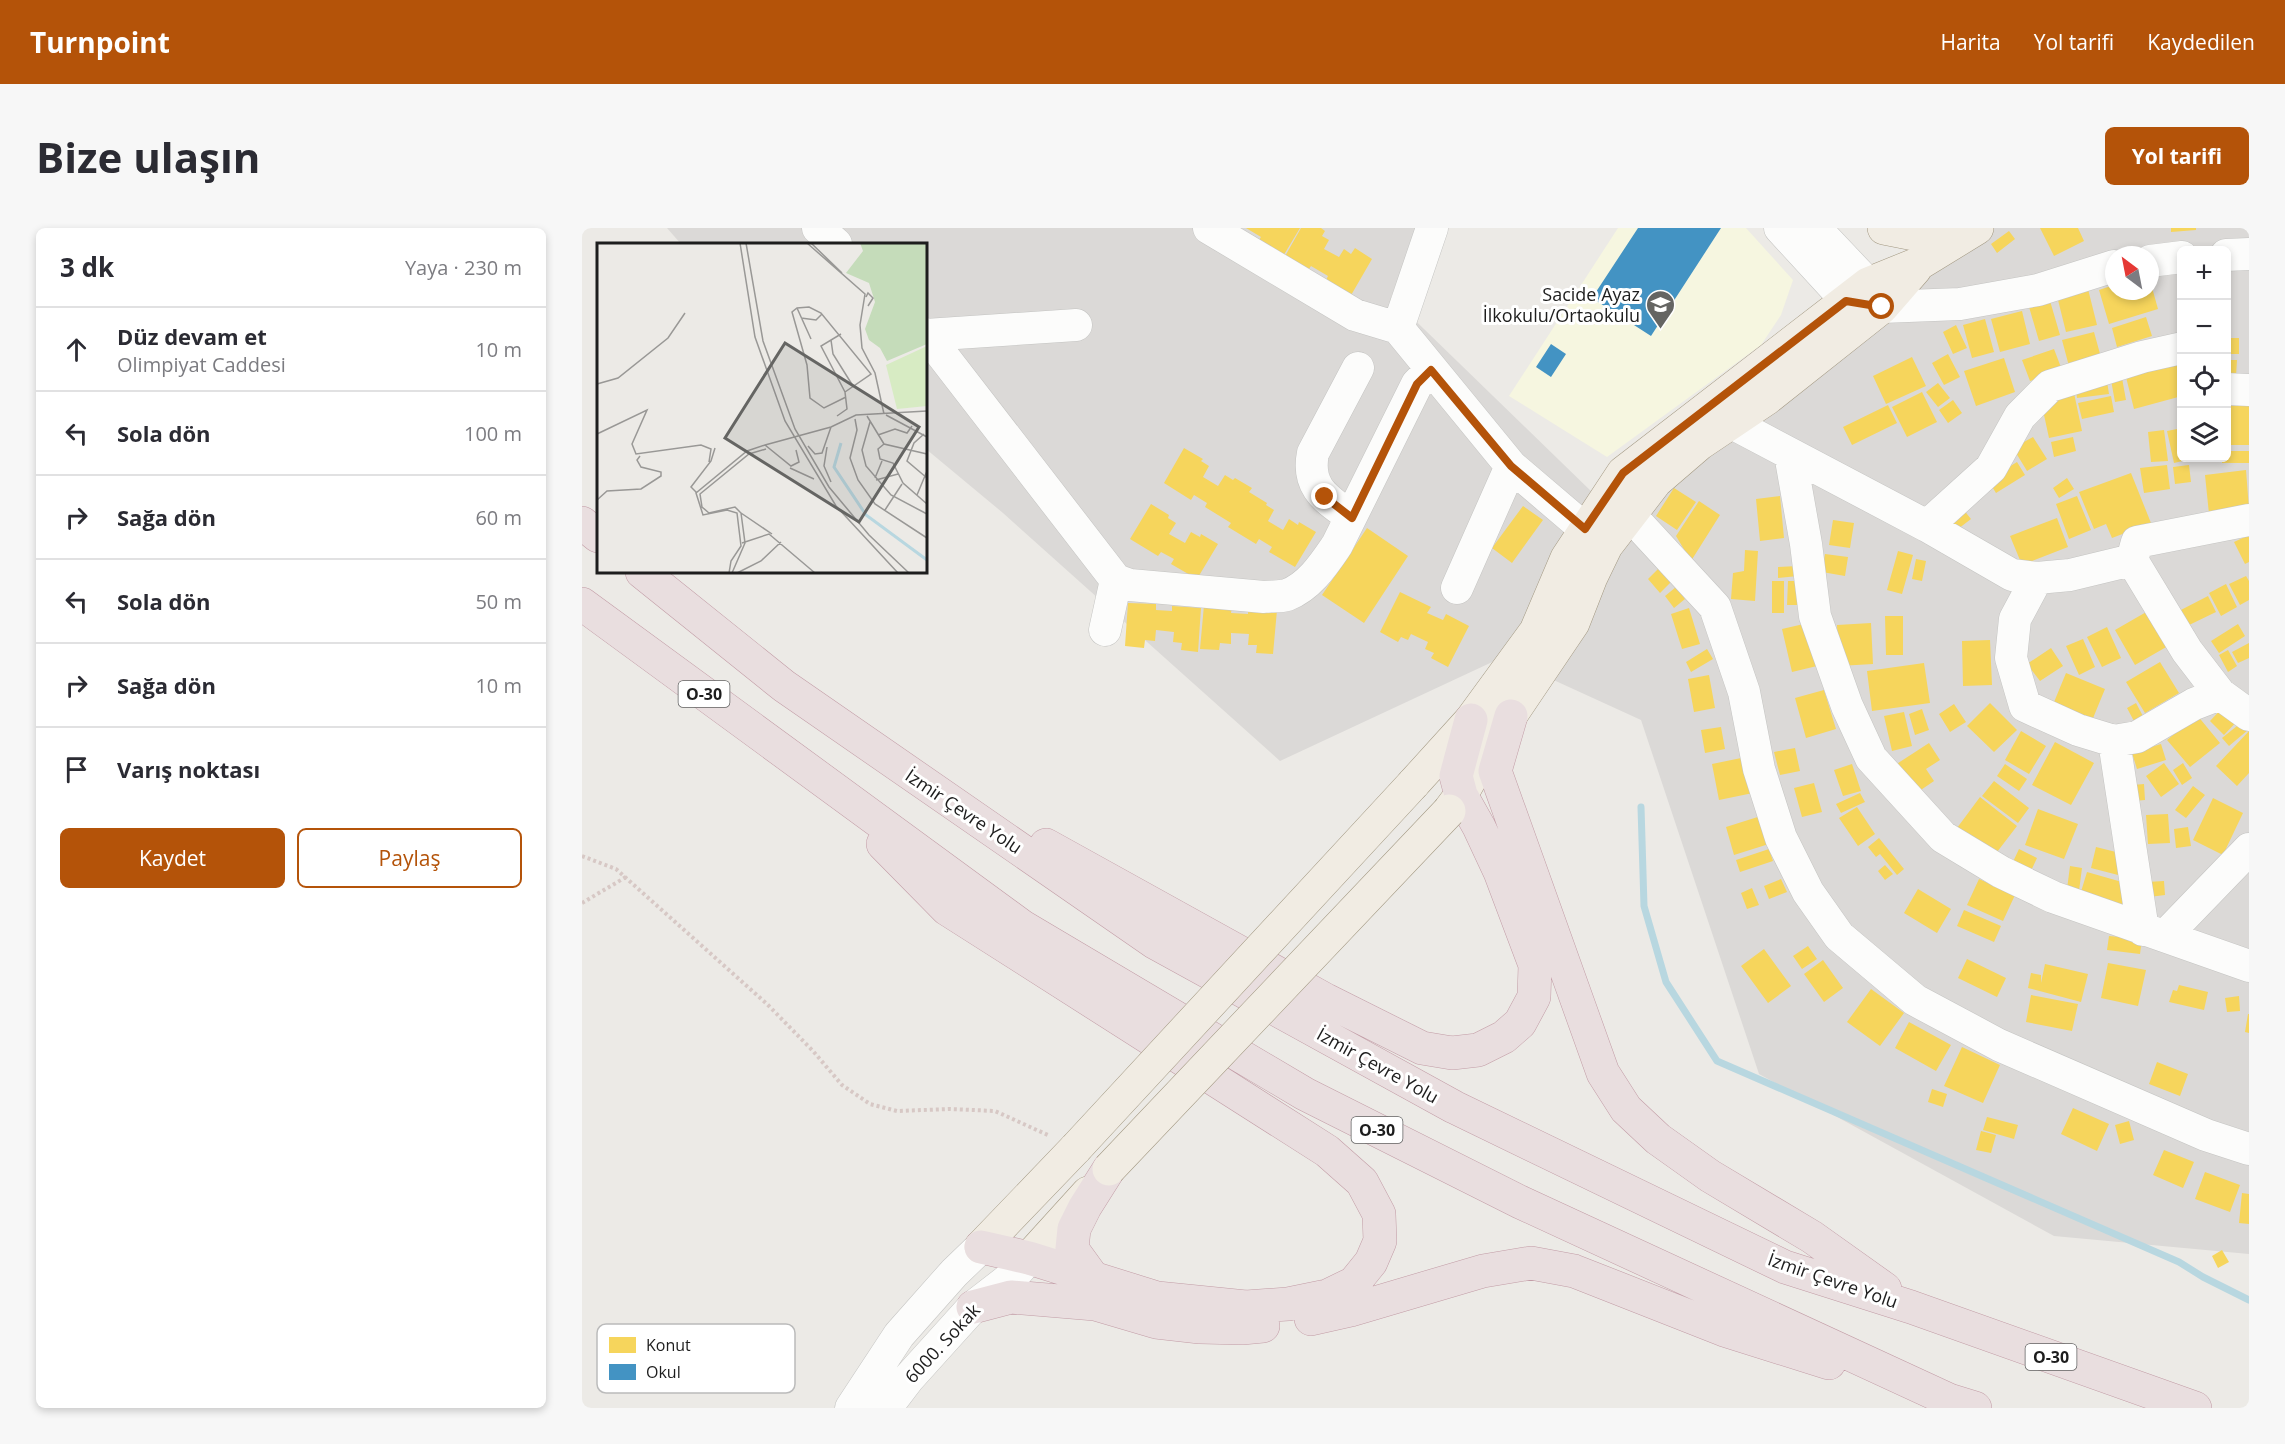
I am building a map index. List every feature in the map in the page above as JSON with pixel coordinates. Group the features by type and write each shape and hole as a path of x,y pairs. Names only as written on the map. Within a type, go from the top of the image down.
{"highway":[{"path":"582,523 597,535"},
{"name":"İzmir Çevre Yolu","path":"643,573 784,686 1154,942 1454,1107 1785,1268 1911,1307 2195,1408"},
{"name":"O-30","path":"582,604 1023,927 1305,1094 1520,1202 1962,1404"},
{"path":"1511,716 1495,771 1603,1073 1626,1109 1658,1139 1710,1176 1812,1237 1911,1307"},
{"path":"854,736 1326,1000 1422,1048 1452,1053 1478,1050 1504,1037 1520,1023 1534,998 1535,965 1500,872 1460,789 1471,720"},
{"path":"819,778 946,909 1327,1151 1362,1182 1379,1214 1380,1241 1371,1262 1354,1283 1327,1296 1288,1304 1236,1306 1094,1291 1011,1296 973,1307"},
{"path":"1413,784 1460,789 1487,782 1503,798"},
{"path":"1094,1291 1072,1249 1074,1229 1109,1169"},
{"path":"981,1247 1021,1267 1094,1291 1156,1322 1200,1328 1242,1328 1291,1323 1351,1310 1484,1271 1531,1263 1574,1271 1724,1330 1962,1404"}],"main road":[{"path":"1884,228 1965,235"},
{"path":"981,1247 1076,1148 1471,720 1536,632 1567,558 1623,473 1865,297 1965,235"},
{"path":"1021,1267 1460,789 1573,623 1591,576 1606,546 1656,482 1699,444 1766,399 1865,297"}],"street":[{"path":"1209,228 1355,315 1398,328 1511,466 1585,529"},
{"path":"1398,328 1432,228"},
{"path":"1780,228 1865,297 1960,304 2038,290 2105,269"},
{"path":"1815,228 1865,297"},
{"path":"2231,255 2249,254"},
{"path":"2159,260 2177,258"},
{"path":"927,334 1076,325"},
{"path":"927,335 1116,580 1130,585 1252,596 1286,596 1309,581 1322,568 1352,518 1417,384 1431,370"},
{"path":"1927,526 1991,468 2020,416 2050,386 2142,357 2177,349"},
{"path":"1352,518 1318,490 1311,474 1311,464 1313,453 1358,368"},
{"path":"2231,389 2249,390"},
{"path":"1732,423 1927,526 2012,575 2037,578 2070,575 2132,560"},
{"path":"1790,454 1806,544 1815,616 1846,706 1871,758 1943,837 2001,872 2053,897 2249,966"},
{"path":"1457,588 1511,466"},
{"path":"1630,515 1715,607 1744,692 1759,769 1781,838 1808,892 1839,936 1915,1000 1999,1045 2206,1135 2249,1149"},
{"path":"2249,520 2137,542 2132,560 2187,651 2220,694 2249,715"},
{"path":"2037,578 2015,619 2011,658 2025,706 2078,730 2114,741 2137,737 2194,704 2220,694"},
{"path":"1105,630 1116,580"},
{"path":"2114,741 2154,933"},
{"path":"2154,933 2249,849"},
{"name":"6000. Sokak","path":"851,1408 899,1335 954,1273 981,1247"},
{"name":"6000. Sokak","path":"886,1408 908,1379 973,1307 1021,1267"}],"path":[{"path":"582,856 616,869 626,877 767,1004 813,1051 842,1085 870,1104 897,1111 950,1109 995,1111 1076,1148"},
{"path":"582,903 626,877"}],"shaded area":[{"path":"667,228 1419,228 1391,297 1594,494 1955,228 2249,228 2249,1254 2054,1236 1759,1074 1641,720 1503,657 1280,761 1003,513 927,450 927,243 680,243"},
{"name":"Sacide Ayaz İlkokulu/Ortaokulu","path":"1618,228 1746,228 1793,280 1781,315 1761,345 1607,457 1509,396"}],"building: Konut":[{"path":"1246,228 1300,228 1282,258 1257,243 1261,237"},
{"path":"1301,228 1321,228 1325,231 1322,236 1329,240 1324,249 1339,257 1344,249 1351,254 1355,248 1372,259 1350,297 1325,282 1328,276 1311,266 1307,272 1284,258"},
{"path":"2040,228 2078,228 2084,241 2054,256"},
{"path":"2171,228 2196,228 2196,230 2171,232"},
{"path":"2009,231 2015,239 1997,253 1991,244"},
{"path":"2087,285 2097,325 2066,332 2056,292"},
{"path":"2105,288 2105,300 2155,300 2158,309 2109,324 2099,290"},
{"path":"2048,294 2060,335 2039,341 2027,300"},
{"path":"2022,311 2030,344 2000,352 1991,319"},
{"path":"2146,317 2152,336 2117,347 2112,328"},
{"path":"1985,319 1994,352 1972,358 1963,325"},
{"path":"1956,325 1967,348 1953,354 1943,332"},
{"path":"2094,332 2102,361 2070,370 2062,340"},
{"path":"2231,338 2239,338 2239,354 2231,354"},
{"path":"2054,349 2062,370 2030,381 2022,360"},
{"path":"1948,354 1960,377 1944,385 1932,363"},
{"path":"2175,356 2177,397 2134,409 2124,369"},
{"path":"1912,357 1926,386 1886,404 1873,376"},
{"path":"2004,358 2015,392 1976,406 1964,371"},
{"path":"2231,360 2237,360 2236,376 2231,376"},
{"path":"2106,375 2109,394 2077,398 2075,380"},
{"path":"2122,378 2126,400 2115,402 2111,380"},
{"path":"1938,383 1950,398 1938,407 1926,392"},
{"path":"1922,392 1937,422 1907,437 1892,407"},
{"path":"2074,393 2082,431 2049,438 2041,401"},
{"path":"2111,396 2114,412 2082,419 2078,403"},
{"path":"1953,400 1962,413 1948,423 1939,410"},
{"path":"2231,401 2249,401 2249,445 2231,445"},
{"path":"1888,405 1897,423 1852,445 1843,427"},
{"path":"2177,429 2178,462 2174,463 2167,431"},
{"path":"2164,430 2168,461 2151,462 2148,432"},
{"path":"2033,437 2047,459 2027,471 2013,448"},
{"path":"2073,437 2076,451 2054,457 2051,442"},
{"path":"1184,448 1203,459 1201,461 1209,466 1203,477 1218,486 1225,475 1252,488 1249,492 1274,510 1268,521 1283,530 1289,519 1316,532 1295,567 1269,552 1272,547 1259,539 1256,544 1228,527 1231,523 1205,507 1207,503 1194,495 1191,500 1164,483"},
{"path":"2231,451 2249,451 2249,463 2222,463 2231,462"},
{"path":"2017,462 2025,475 1996,493 1988,480"},
{"path":"2167,465 2170,489 2144,493 2140,468"},
{"path":"2189,465 2191,482 2175,484 2173,467"},
{"path":"2246,470 2249,509 2209,514 2205,475"},
{"path":"2131,473 2151,523 2112,538 2106,524 2094,529 2079,492"},
{"path":"2067,478 2074,489 2059,498 2053,488"},
{"path":"1674,488 1696,502 1677,530 1656,516"},
{"path":"1780,496 1784,538 1760,541 1756,499"},
{"path":"2077,496 2091,530 2069,539 2056,504"},
{"path":"1699,501 1720,515 1691,561 1676,536"},
{"path":"1151,504 1169,515 1168,518 1176,523 1169,534 1185,543 1191,532 1200,537 1201,534 1218,544 1197,579 1171,564 1174,559 1161,552 1158,556 1130,539"},
{"path":"1959,504 1971,519 1954,532 1942,518"},
{"path":"1523,506 1543,520 1512,563 1492,548"},
{"path":"2057,518 2068,547 2022,565 2010,536"},
{"path":"1833,520 1854,523 1850,548 1829,545"},
{"path":"1367,528 1408,556 1364,623 1322,595"},
{"path":"2249,535 2249,562 2245,564 2234,542"},
{"path":"1745,550 1758,551 1755,601 1731,599 1733,573 1744,571"},
{"path":"1898,551 1913,555 1902,594 1887,590"},
{"path":"1825,554 1848,557 1845,576 1822,572"},
{"path":"1916,559 1926,561 1922,581 1912,579"},
{"path":"1798,566 1798,576 1778,578 1778,567"},
{"path":"1659,568 1672,581 1660,593 1648,579"},
{"path":"2246,576 2249,581 2249,600 2240,605 2229,584"},
{"path":"1772,581 1784,581 1784,613 1772,613"},
{"path":"1788,581 1800,581 1800,605 1787,605"},
{"path":"2226,584 2237,607 2221,616 2209,593"},
{"path":"1676,587 1685,599 1674,608 1665,596"},
{"path":"1400,592 1431,607 1427,613 1443,620 1446,614 1469,626 1448,667 1431,658 1434,653 1425,649 1428,642 1411,634 1408,640 1401,637 1398,642 1380,632"},
{"path":"2208,596 2216,612 2185,627 2177,612"},
{"path":"1128,603 1156,604 1156,610 1172,611 1172,606 1201,608 1198,652 1181,650 1182,643 1173,642 1174,632 1156,630 1155,641 1145,640 1144,648 1125,646"},
{"path":"1204,605 1232,607 1231,613 1248,614 1248,608 1277,610 1273,654 1256,653 1257,645 1248,645 1249,634 1231,633 1231,644 1220,643 1219,650 1200,649"},
{"path":"1689,608 1700,644 1682,649 1671,614"},
{"path":"2148,611 2168,646 2135,665 2115,630"},
{"path":"1885,616 1903,616 1903,655 1886,655"},
{"path":"1808,623 1817,666 1792,672 1782,629"},
{"path":"1871,623 1873,664 1839,666 1837,625"},
{"path":"2238,624 2245,636 2219,653 2211,641"},
{"path":"2107,627 2121,658 2102,667 2087,637"},
{"path":"2083,639 2095,667 2079,675 2066,646"},
{"path":"1990,640 1992,685 1963,686 1962,641"},
{"path":"2249,643 2249,658 2238,663 2232,652"},
{"path":"2051,648 2063,666 2040,681 2027,664"},
{"path":"1707,649 1713,659 1691,672 1686,662"},
{"path":"2228,650 2237,666 2228,672 2219,655"},
{"path":"2160,662 2179,693 2145,713 2126,682"},
{"path":"1924,663 1930,703 1872,711 1867,671"},
{"path":"2066,673 2105,689 2091,723 2052,707"},
{"path":"1709,675 1715,708 1694,712 1688,679"},
{"path":"1824,690 1836,729 1806,738 1795,698"},
{"path":"1990,703 2017,730 1994,752 1967,726"},
{"path":"2136,703 2144,718 2135,723 2127,708"},
{"path":"1954,704 1966,722 1950,732 1939,714"},
{"path":"2226,704 2240,718 2224,735 2210,721"},
{"path":"1922,709 1929,730 1915,735 1909,714"},
{"path":"1904,712 1912,746 1892,751 1884,716"},
{"path":"2197,715 2220,743 2190,767 2167,740"},
{"path":"2242,722 2248,730 2229,746 2222,738"},
{"path":"1721,727 1725,749 1705,753 1701,730"},
{"path":"2021,731 2046,746 2029,774 2005,760"},
{"path":"2249,731 2249,773 2237,786 2216,766"},
{"path":"2055,742 2094,763 2071,805 2032,785"},
{"path":"1929,743 1940,760 1926,769 1934,781 1912,796 1892,767"},
{"path":"2161,744 2166,760 2137,769 2132,753"},
{"path":"1795,748 1800,771 1780,775 1774,752"},
{"path":"1746,757 1753,793 1719,800 1712,764"},
{"path":"2164,763 2179,784 2161,797 2146,776"},
{"path":"2183,763 2192,778 2182,785 2173,770"},
{"path":"1852,764 1861,791 1843,796 1834,770"},
{"path":"2005,764 2027,779 2019,791 1997,776"},
{"path":"1994,781 2029,808 2018,823 1982,796"},
{"path":"1814,783 1822,812 1802,817 1794,788"},
{"path":"2144,784 2145,800 2134,801 2133,785"},
{"path":"2193,786 2205,795 2186,818 2175,810"},
{"path":"1860,793 1865,802 1841,813 1836,804"},
{"path":"1980,797 2017,826 1994,856 1957,828"},
{"path":"2213,798 2243,813 2223,855 2193,840"},
{"path":"1857,807 1875,834 1858,846 1839,818"},
{"path":"2038,809 2078,824 2064,859 2025,845"},
{"path":"2168,814 2170,843 2148,844 2146,815"},
{"path":"1764,815 1772,843 1734,855 1726,827"},
{"path":"2188,827 2191,846 2176,848 2174,829"},
{"path":"1879,838 1904,869 1897,875 1880,854 1876,857 1868,847"},
{"path":"2096,847 2124,854 2118,875 2091,868"},
{"path":"1769,849 1773,861 1740,872 1736,860"},
{"path":"2019,849 2037,858 2029,875 2011,866"},
{"path":"1885,865 1893,874 1885,880 1878,871"},
{"path":"2070,866 2082,868 2079,891 2067,889"},
{"path":"2087,872 2129,884 2123,907 2080,895"},
{"path":"1781,879 1787,892 1769,899 1764,886"},
{"path":"1979,879 2015,895 2003,921 1967,905"},
{"path":"2164,881 2165,895 2149,897 2147,882"},
{"path":"1752,888 1759,905 1747,909 1741,893"},
{"path":"1918,889 1951,909 1937,933 1904,913"},
{"path":"1964,910 2001,926 1994,942 1957,926"},
{"path":"2109,936 2142,939 2140,954 2107,950"},
{"path":"1808,946 1817,959 1802,969 1793,956"},
{"path":"1764,949 1791,986 1768,1003 1741,966"},
{"path":"1967,959 2006,978 1997,997 1958,978"},
{"path":"1823,960 1843,988 1824,1002 1804,974"},
{"path":"2108,963 2146,970 2138,1006 2101,998"},
{"path":"2045,964 2088,974 2081,1002 2028,988 2031,973 2041,975 2041,983"},
{"path":"2179,985 2208,992 2204,1010 2169,1002 2173,990 2177,991"},
{"path":"1871,989 1904,1013 1880,1046 1847,1022"},
{"path":"2031,995 2078,1004 2072,1031 2026,1022"},
{"path":"2239,996 2240,1011 2227,1012 2225,998"},
{"path":"2249,1014 2249,1033 2245,1032"},
{"path":"1909,1022 1951,1045 1936,1071 1895,1048"},
{"path":"1962,1047 2000,1065 1983,1103 1944,1086"},
{"path":"2157,1062 2188,1074 2180,1096 2149,1084"},
{"path":"1932,1089 1947,1094 1943,1107 1928,1102"},
{"path":"2073,1108 2109,1124 2097,1151 2061,1134"},
{"path":"1987,1117 2018,1125 2014,1139 1983,1130"},
{"path":"2129,1121 2134,1140 2120,1144 2115,1125"},
{"path":"1981,1131 1996,1135 1991,1153 1976,1150"},
{"path":"2164,1150 2194,1162 2183,1188 2153,1175"},
{"path":"2205,1172 2240,1185 2230,1212 2195,1199"},
{"path":"2242,1193 2249,1194 2249,1224 2239,1223"},
{"path":"2222,1250 2229,1262 2218,1268 2212,1256"}],"building: Okul":[{"path":"1638,228 1721,228 1651,336 1592,298"},
{"path":"1551,344 1566,354 1551,377 1536,367"}],"waterway":[{"path":"1641,807 1644,906 1666,982 1717,1061 2179,1262 2249,1300"}],"place":[{"name":"Sacide Ayaz İlkokulu/Ortaokulu","path":"1661,330"}],"route":[{"path":"1325,497 1352,518 1417,384 1431,370 1511,466 1585,529 1623,473 1846,301 1882,307"}]}
